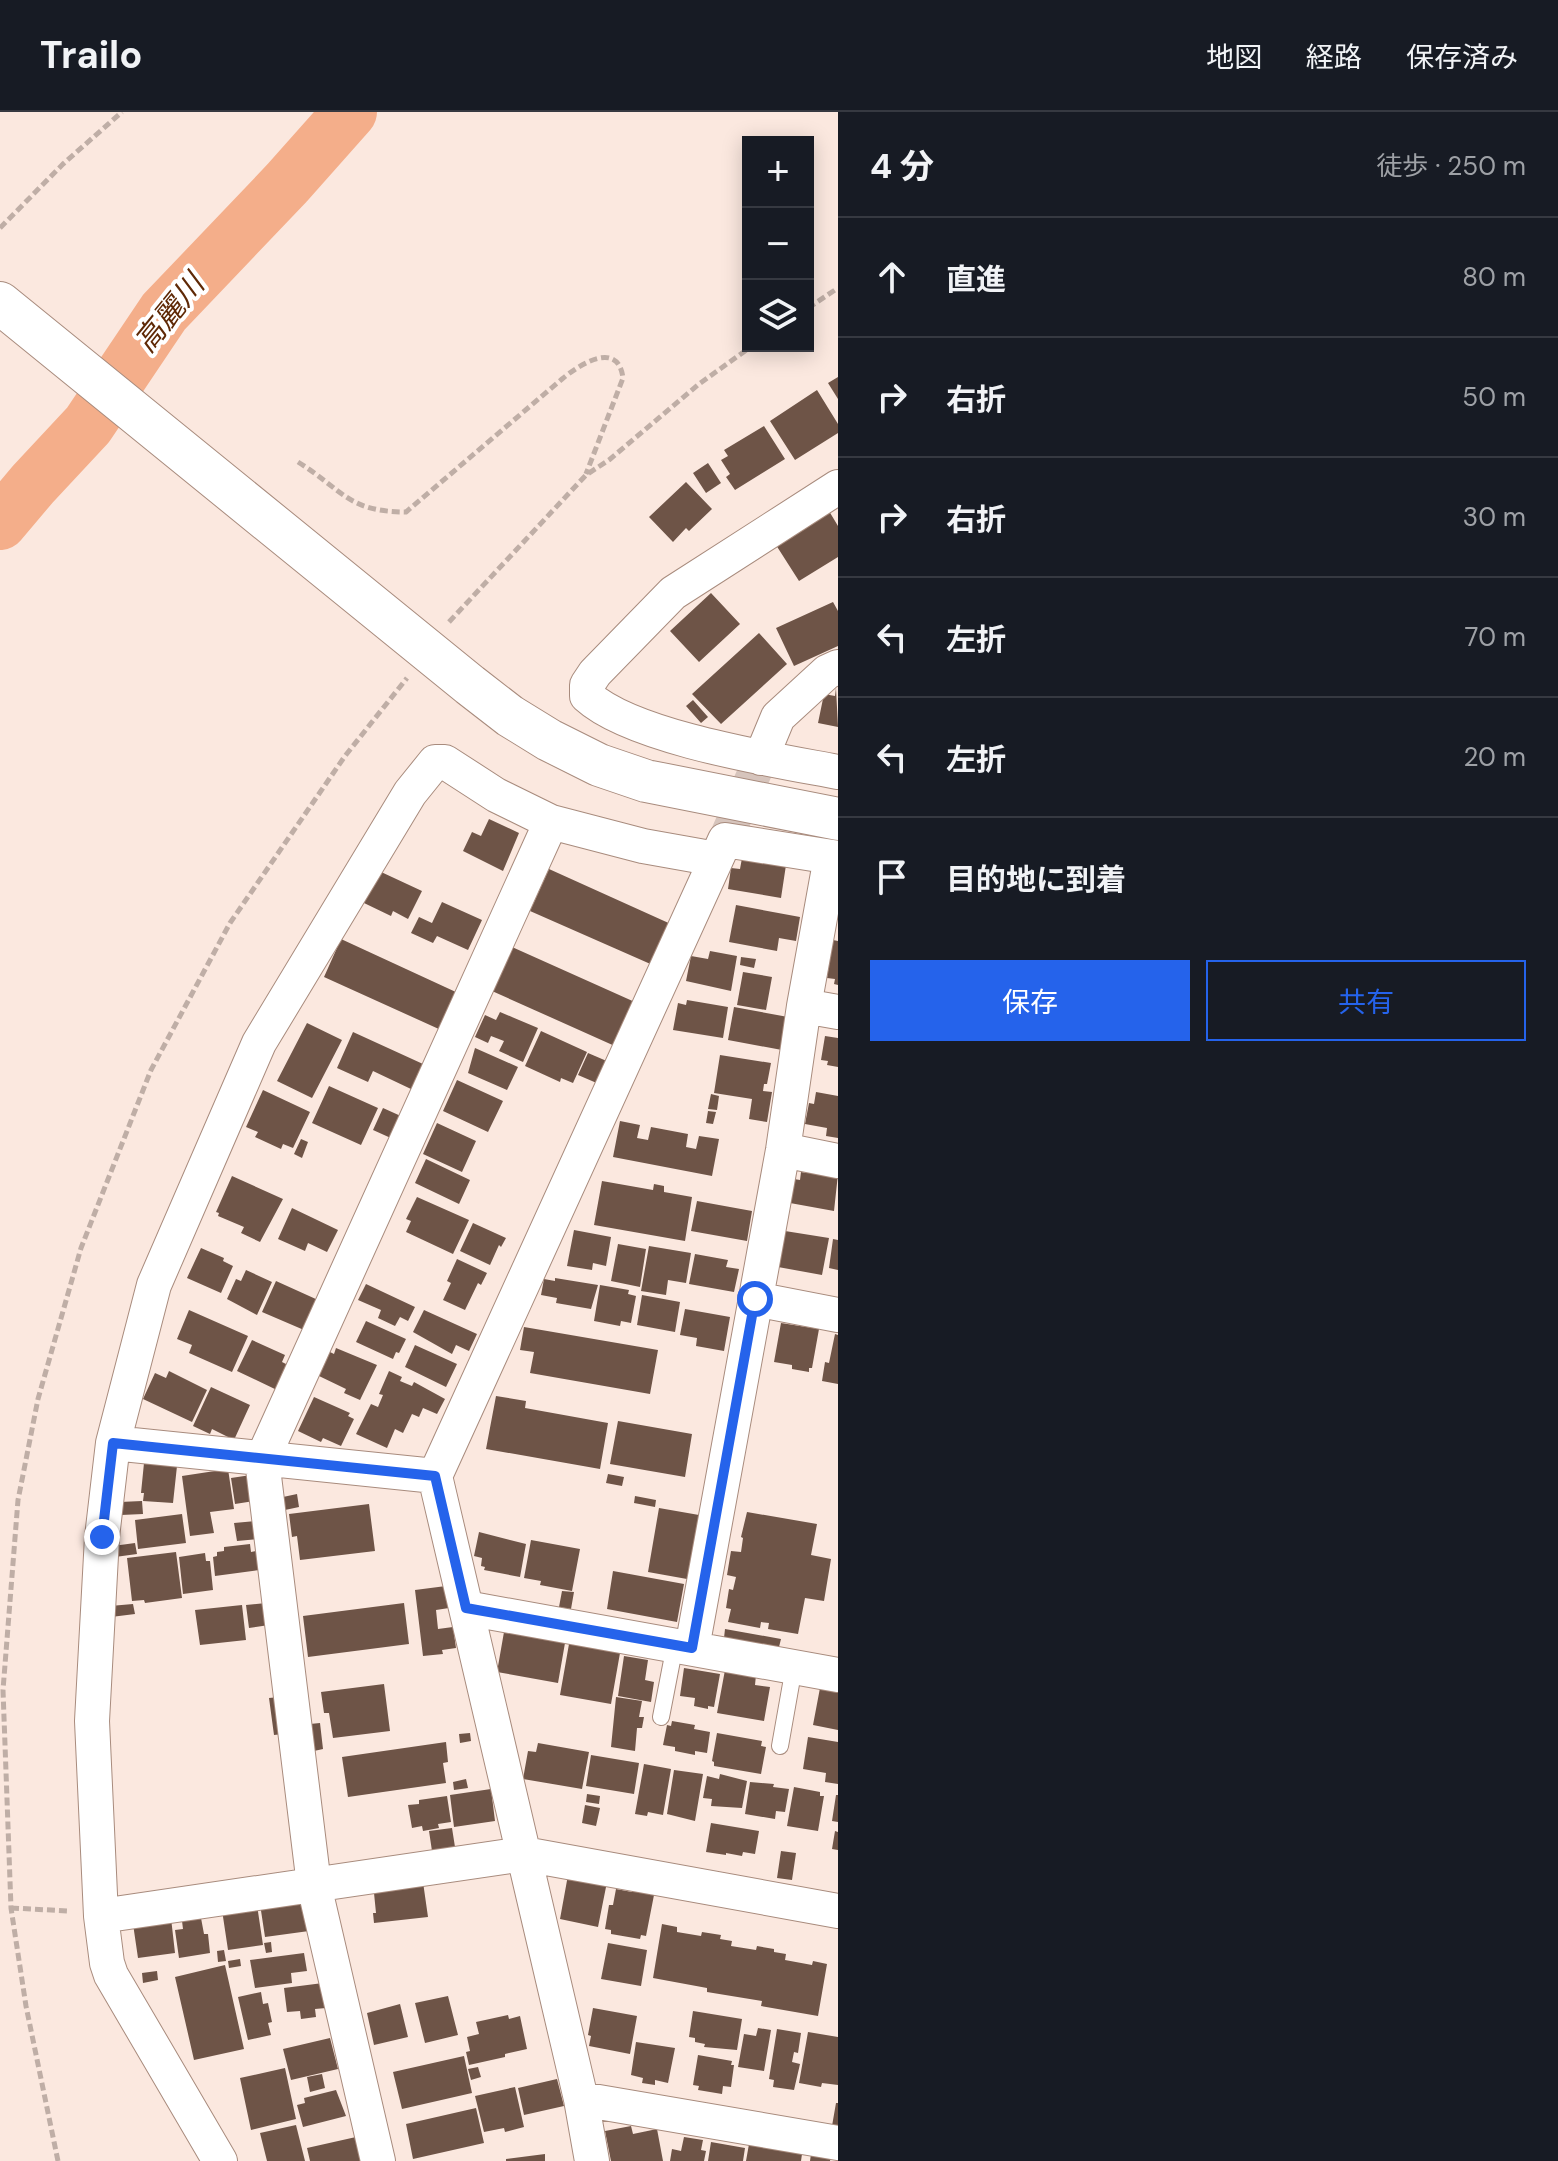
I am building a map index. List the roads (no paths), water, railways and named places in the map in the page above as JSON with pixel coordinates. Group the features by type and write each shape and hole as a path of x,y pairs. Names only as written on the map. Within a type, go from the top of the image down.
{"street":[{"path":"0,303 431,635 510,716 599,765 836,844"},
{"path":"838,487 673,593 587,685 587,696 600,708 665,733 761,758 838,772"},
{"path":"761,758 778,717 827,672 838,667"},
{"path":"220,2161 111,1975 101,1916 92,1721 102,1537 113,1443 154,1285 259,1043 410,793 435,762 445,762 496,795 551,822 643,846 716,859"},
{"path":"378,2161 314,1885 262,1460 551,822"},
{"path":"592,2161 581,2099 435,1476 725,840 836,844"},
{"path":"683,1646 755,1299 783,1150 804,1006 836,844"},
{"path":"804,1006 838,1012"},
{"path":"783,1150 838,1161"},
{"path":"755,1299 838,1315"},
{"path":"113,1443 435,1476"},
{"path":"466,1608 838,1675"},
{"path":"101,1916 524,1854 838,1911"},
{"path":"581,2099 838,2143"}],"lane":[{"path":"661,1717 683,1646"},
{"path":"780,1746 794,1667"}],"waterway":[{"name":"高麗川","path":"0,523 88,425 164,312 350,112"}],"tunnel":[{"path":"725,840 761,758"}]}
